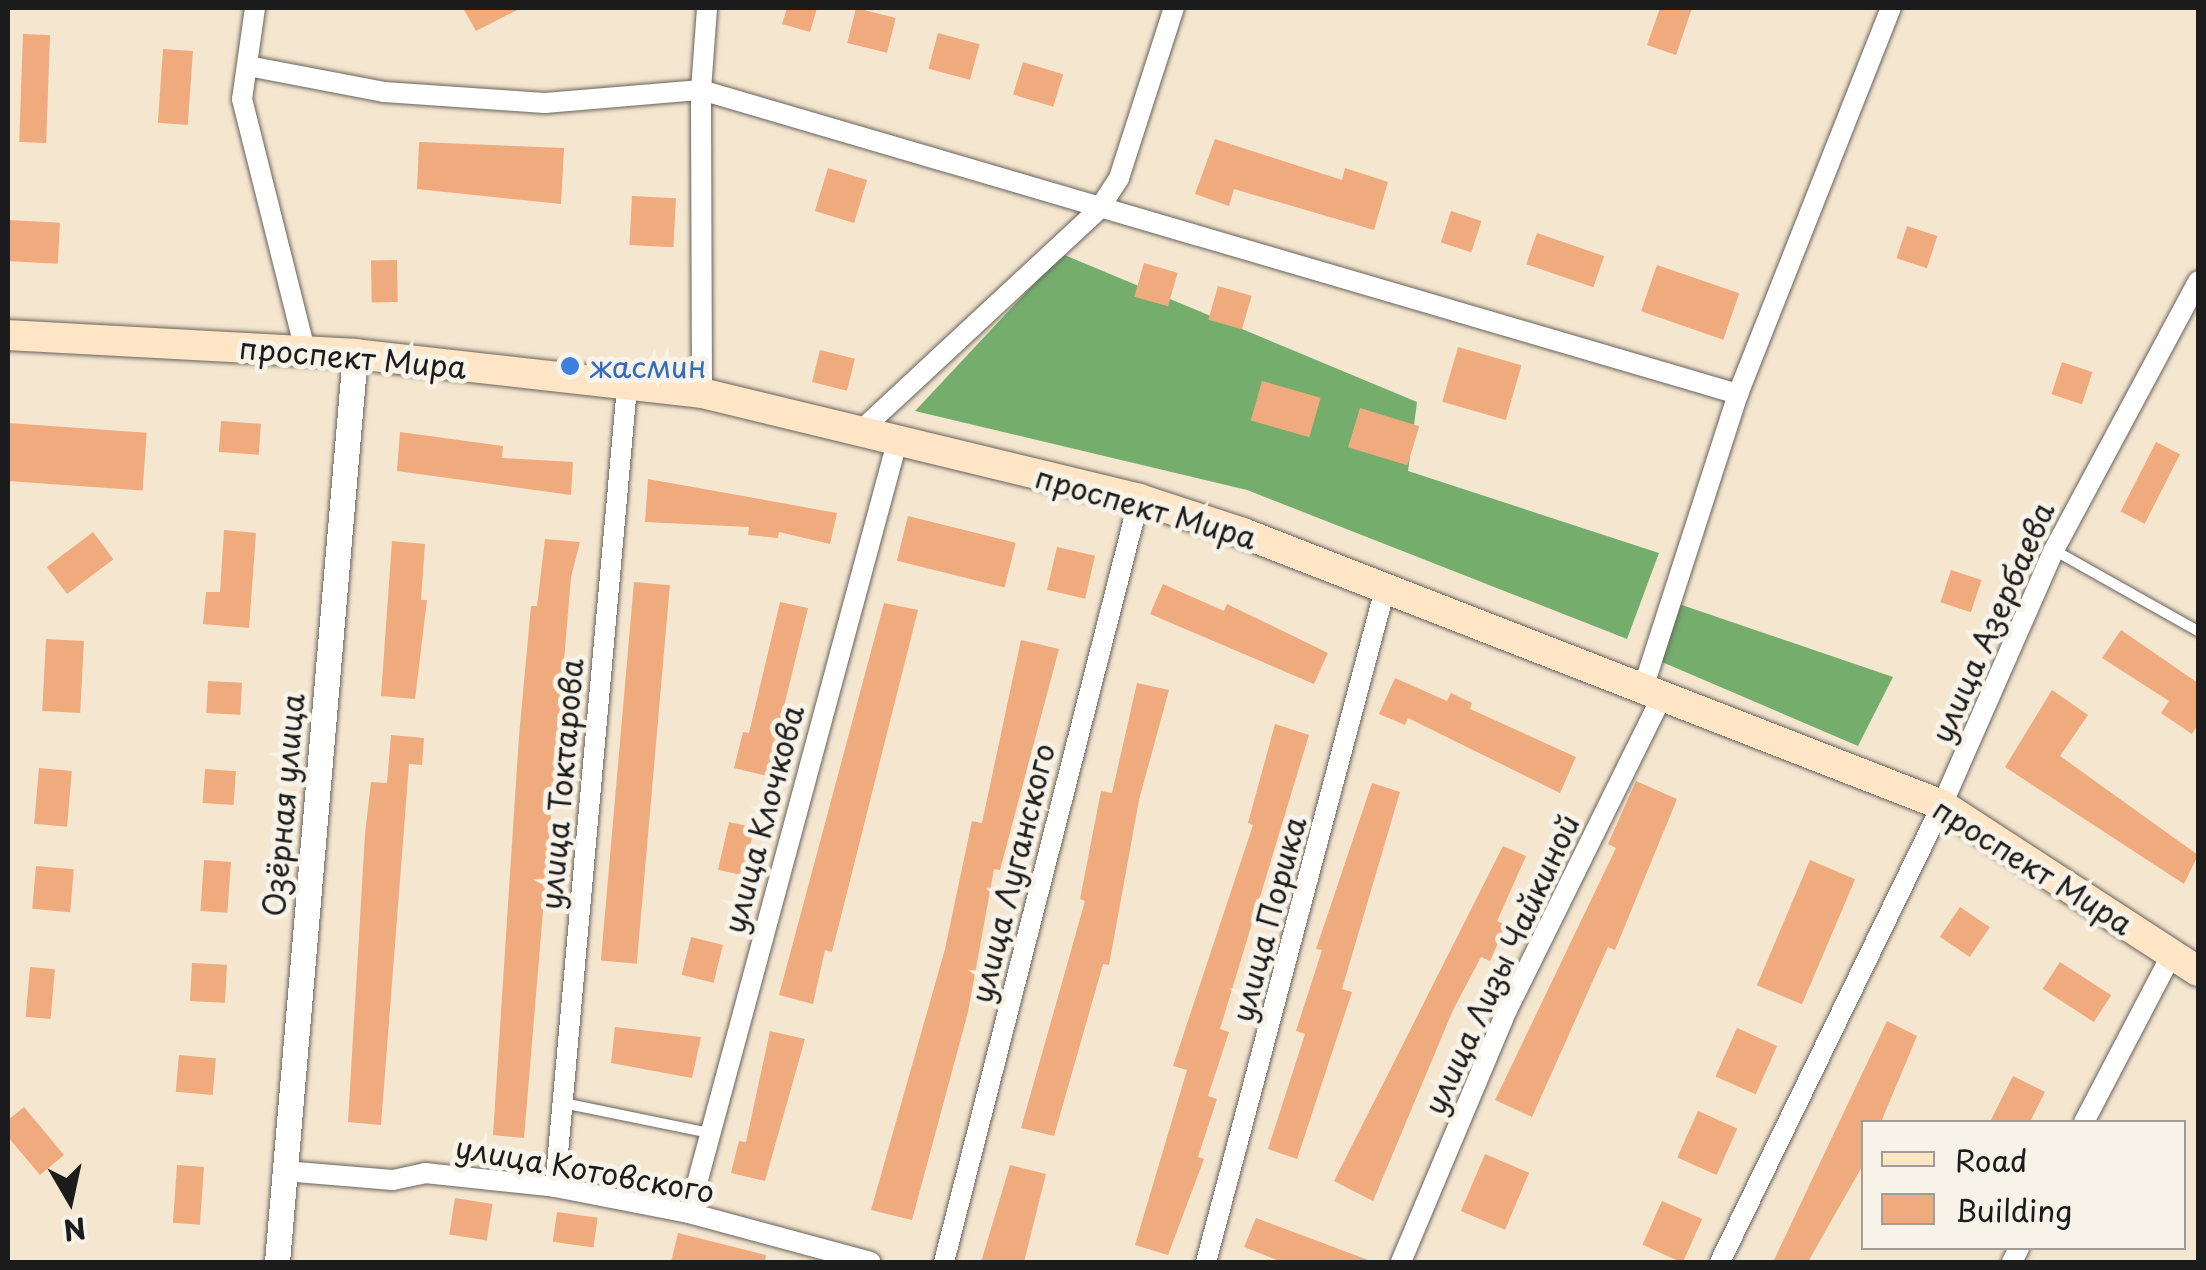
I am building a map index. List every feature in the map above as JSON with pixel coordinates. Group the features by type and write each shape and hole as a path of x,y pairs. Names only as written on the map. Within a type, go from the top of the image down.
{"main road":[{"name":"проспект Мира","path":"8,335 354,354 702,393 856,435 1139,498 1942,804 2198,972"}],"street":[{"path":"255,8 242,98 305,350"},
{"path":"702,393 701,90 707,8"},
{"path":"856,435 1100,208 1119,178 1174,8"},
{"name":"улица Лизы Чайкиной","path":"1401,1262 1506,1010 1653,691 1738,394 1883,9"},
{"path":"248,66 384,92 544,103 701,90 1738,394"},
{"name":"улица Азербаева","path":"1720,1262 1942,804 2054,550 2198,281"},
{"name":"Озёрная улица","path":"276,1262 354,354"},
{"name":"улица Токтарова","path":"554,1187 628,386"},
{"name":"улица Клочкова","path":"689,1213 896,442"},
{"name":"улица Луганского","path":"944,1262 1139,498"},
{"name":"улица Порика","path":"1206,1262 1385,589"},
{"path":"2085,1120 2172,954"},
{"name":"улица Котовского","path":"284,1171 393,1180 425,1172 554,1187 689,1213 871,1262"}],"lane":[{"path":"2054,550 2198,631"},
{"path":"562,1103 709,1134"}],"green space":[{"path":"1062,254 1417,402 1408,471 1659,553 1627,639 1247,490 915,411"},
{"path":"1679,604 1893,677 1858,746 1662,662"}],"building":[{"path":"463,8 521,8 476,31"},
{"path":"787,8 817,8 810,32 782,24"},
{"path":"856,8 896,18 887,53 847,43"},
{"path":"1660,8 1692,8 1676,55 1647,45"},
{"path":"938,33 980,44 970,80 928,69"},
{"path":"23,34 50,35 46,143 19,142"},
{"path":"163,49 193,51 188,125 158,123"},
{"path":"1023,62 1063,74 1053,107 1013,95"},
{"path":"1215,139 1342,180 1345,168 1388,182 1374,230 1234,189 1229,206 1195,194"},
{"path":"419,142 564,148 561,204 417,189"},
{"path":"828,168 867,180 854,223 815,211"},
{"path":"632,196 676,198 673,247 629,245"},
{"path":"1451,211 1481,221 1471,252 1441,242"},
{"path":"8,220 60,223 58,264 8,261"},
{"path":"1907,226 1937,236 1927,268 1896,258"},
{"path":"1537,233 1604,256 1593,287 1526,264"},
{"path":"371,260 397,260 398,302 372,302"},
{"path":"1144,263 1178,273 1168,306 1134,297"},
{"path":"1657,265 1739,293 1723,340 1641,311"},
{"path":"1218,286 1252,296 1242,329 1208,320"},
{"path":"1458,347 1521,365 1506,420 1442,402"},
{"path":"820,350 855,359 847,391 812,382"},
{"path":"2062,362 2092,372 2082,404 2051,394"},
{"path":"1262,381 1321,398 1309,437 1251,420"},
{"path":"1360,408 1419,426 1407,465 1348,447"},
{"path":"221,421 261,424 259,455 219,452"},
{"path":"8,423 147,433 143,491 8,481"},
{"path":"400,432 503,446 502,458 573,462 571,495 397,471"},
{"path":"2156,442 2180,454 2145,524 2121,511"},
{"path":"648,479 837,513 830,544 779,532 778,538 748,535 749,527 645,522"},
{"path":"908,516 1016,543 1005,587 897,561"},
{"path":"224,530 256,533 249,628 203,624 206,592 220,592"},
{"path":"93,532 113,559 67,594 47,567"},
{"path":"545,539 580,542 571,577 524,1138 493,1135 519,736 531,606 537,606"},
{"path":"392,541 425,544 421,600 427,600 415,699 381,696"},
{"path":"1057,547 1095,556 1085,599 1047,590"},
{"path":"1951,570 1981,580 1971,612 1940,602"},
{"path":"634,582 670,585 637,964 601,961"},
{"path":"1163,584 1224,611 1227,604 1328,653 1314,684 1150,614"},
{"path":"780,602 808,608 767,776 734,768 743,732 749,733"},
{"path":"884,603 918,610 832,952 825,950 813,1004 779,995"},
{"path":"2121,630 2198,683 2198,724 2192,734 2161,713 2169,701 2102,658"},
{"path":"46,639 84,641 80,713 42,711"},
{"path":"1021,640 1059,649 1000,870 994,869 968,1012 912,1220 871,1210 945,949 972,821 982,823"},
{"path":"1395,678 1447,701 1451,693 1472,703 1470,709 1576,757 1560,793 1408,718 1405,725 1379,714"},
{"path":"208,681 242,683 240,715 206,713"},
{"path":"1137,683 1169,690 1139,800 1109,965 1103,964 1054,1136 1021,1128 1085,901 1080,899 1101,791 1112,793"},
{"path":"2052,690 2088,715 2060,756 2198,855 2184,884 2005,767"},
{"path":"1275,724 1309,735 1220,1029 1229,1032 1208,1096 1217,1099 1198,1157 1204,1159 1168,1255 1135,1245 1187,1070 1173,1066 1253,825 1248,823"},
{"path":"391,735 424,738 422,765 409,764 381,1125 348,1122 365,834 371,782 387,783"},
{"path":"39,768 72,771 67,827 34,824"},
{"path":"205,769 236,771 234,805 203,803"},
{"path":"1636,781 1677,799 1615,950 1608,947 1532,1117 1495,1100 1616,848 1608,844"},
{"path":"1372,783 1400,792 1342,989 1352,992 1297,1159 1268,1149 1305,1034 1296,1031 1322,950 1316,949"},
{"path":"729,822 754,828 743,876 718,870"},
{"path":"1503,846 1526,856 1497,921 1506,925 1490,961 1481,957 1453,1010 1373,1201 1334,1181"},
{"path":"204,860 231,862 227,913 200,911"},
{"path":"1810,860 1855,879 1802,1004 1757,985"},
{"path":"36,866 74,869 70,912 32,909"},
{"path":"1960,907 1990,927 1970,957 1940,937"},
{"path":"691,937 723,945 714,983 682,975"},
{"path":"2060,962 2111,995 2094,1022 2043,989"},
{"path":"192,963 227,965 225,1003 190,1001"},
{"path":"30,967 55,969 51,1019 26,1017"},
{"path":"1887,1021 1917,1036 1882,1120 1861,1120 1861,1168 1808,1262 1773,1262"},
{"path":"615,1027 701,1037 692,1078 611,1063"},
{"path":"1737,1028 1777,1046 1756,1094 1715,1076"},
{"path":"770,1031 805,1039 765,1181 731,1173 739,1141 746,1142"},
{"path":"179,1055 216,1058 213,1095 176,1092"},
{"path":"2013,1076 2045,1092 2031,1120 1991,1120"},
{"path":"24,1107 64,1155 40,1175 8,1137 8,1120"},
{"path":"1698,1111 1737,1128 1717,1175 1677,1158"},
{"path":"1485,1154 1529,1173 1505,1230 1461,1211"},
{"path":"177,1165 204,1167 200,1225 173,1223"},
{"path":"1010,1165 1046,1174 1024,1262 981,1262"},
{"path":"455,1198 493,1204 487,1240 449,1235"},
{"path":"1662,1201 1702,1219 1683,1262 1642,1245"},
{"path":"557,1212 598,1218 593,1247 553,1242"},
{"path":"1256,1218 1371,1262 1282,1262 1244,1247"},
{"path":"678,1233 766,1255 765,1262 671,1262"}],"place":[{"name":"жасмин","path":"570,366"}]}
